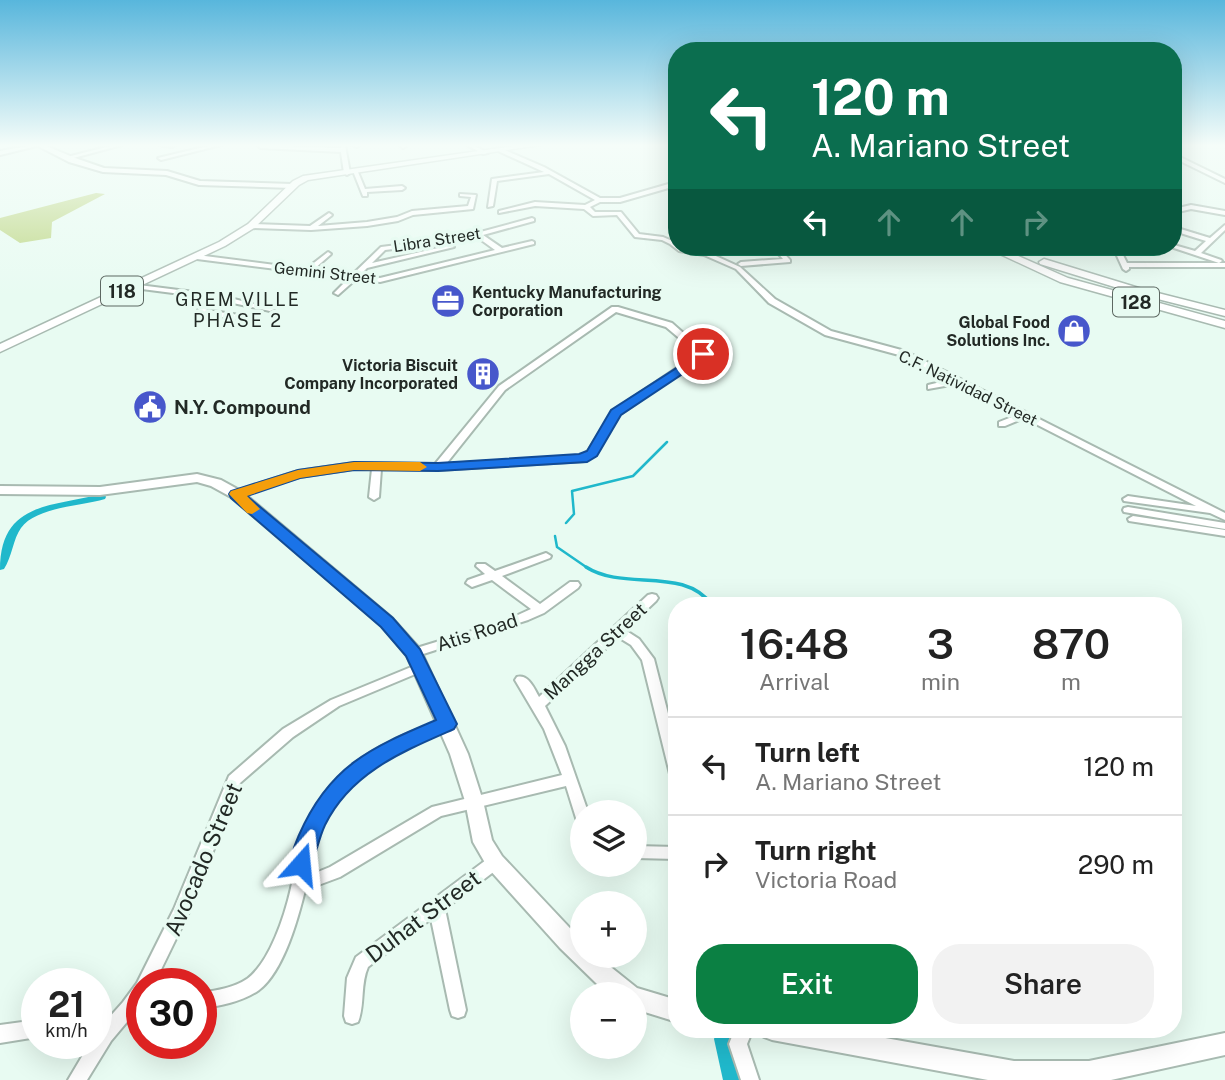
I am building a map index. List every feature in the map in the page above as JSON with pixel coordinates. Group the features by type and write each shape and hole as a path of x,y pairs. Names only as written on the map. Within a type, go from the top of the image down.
{"main road":[{"name":"118","path":"0,348 197,257 251,226 282,195"},
{"name":"128","path":"1010,256 1049,274 1118,297 1225,325"},
{"name":"128","path":"1033,256 1064,268 1225,313"},
{"path":"1049,274 1064,268"}],"street":[{"path":"251,226 311,228 384,222 419,212 471,208 474,196 467,195"},
{"path":"490,206 492,195"},
{"path":"590,195 599,200 618,200 635,195"},
{"path":"502,212 535,205 586,207 599,200"},
{"name":"C.F. Natividad Street","path":"586,207 592,213 620,214 637,236 656,236 668,240"},
{"path":"1182,209 1191,207 1224,212"},
{"path":"311,228 328,215"},
{"name":"Libra Street","path":"338,293 383,248 448,244 532,220"},
{"path":"320,235 327,227"},
{"path":"506,227 515,232"},
{"path":"1196,254 1225,227"},
{"path":"1182,231 1212,240"},
{"path":"478,235 501,251"},
{"name":"Gemini Street","path":"197,257 353,278 386,279 532,243"},
{"path":"363,267 448,244 471,259"},
{"path":"1182,250 1225,264"},
{"path":"306,272 328,254"},
{"name":"C.F. Natividad Street","path":"713,256 740,266 772,302 828,333 902,353 1221,515"},
{"path":"738,256 740,266 788,261 783,256"},
{"path":"1120,256 1125,267 1225,264"},
{"path":"134,286 218,297 270,309"},
{"path":"218,297 202,310 252,318"},
{"path":"236,494 298,474 377,465 438,467 582,458 592,453 616,413 703,354 669,325 615,309 502,388 438,467"},
{"path":"932,387 957,381"},
{"path":"1002,424 1024,415"},
{"path":"374,497 377,465"},
{"path":"0,490 110,490 197,478 224,486 236,494 387,622 417,660 447,724 474,801 483,842 495,862 567,941 612,982"},
{"path":"1130,509 1221,515"},
{"path":"1130,509 1225,526"},
{"path":"1130,509 1225,536"},
{"path":"1193,535 1225,536"},
{"path":"472,583 546,556"},
{"path":"481,566 540,610"},
{"name":"Atis Road","path":"417,660 448,639 511,622 540,610 575,585"},
{"name":"Mangga Street","path":"539,704 652,598"},
{"path":"617,631 635,642 648,659 668,738"},
{"name":"Avocado Street","path":"153,968 181,912 234,780 288,733 335,703 417,660"},
{"name":"Mangga Street","path":"521,680 539,704 556,737 577,800"},
{"path":"217,998 234,994 255,983 272,965 299,886 305,847 317,820 335,791 366,763 447,724"},
{"path":"299,886 335,872 437,811 570,779"},
{"path":"647,852 668,853"},
{"name":"Duhat Street","path":"352,1016 355,978 362,962 495,862"},
{"path":"436,905 458,1010"},
{"path":"647,1002 668,1008"},
{"path":"0,1034 21,1031"},
{"path":"740,1038 738,1044 750,1080"},
{"path":"822,1038 1014,1073 1089,1073 1225,1044"},
{"path":"77,1080 88,1059"}],"green space":[{"path":"87,195 102,195 52,222 51,238 20,243 0,230 0,218"}],"waterway":[{"path":"566,523 574,514 572,491 633,476 667,442"},
{"path":"0,567 17,526 25,519 34,513 101,497"},
{"path":"555,536 557,547 586,567"},
{"path":"586,567 618,578 670,582 686,586 704,597"},
{"path":"728,1039 738,1080"}],"slow traffic":[{"path":"252,509 236,494 298,474 354,466 420,467"}],"place":[{"name":"Kentucky Manufacturing Corporation","path":"448,301"},
{"name":"Global Food Solutions Inc.","path":"1074,331"},
{"name":"Victoria Biscuit Company Incorporated","path":"483,374"},
{"name":"N.Y. Compound","path":"150,407"}],"district":[{"name":"GREM VILLE PHASE 2","path":"238,309"}],"route":[{"path":"301,864 317,820 335,791 366,763 392,748 447,724 414,653 387,622 263,520 236,494 298,474 354,466 438,467 572,461 592,453 616,413 703,354"}]}
